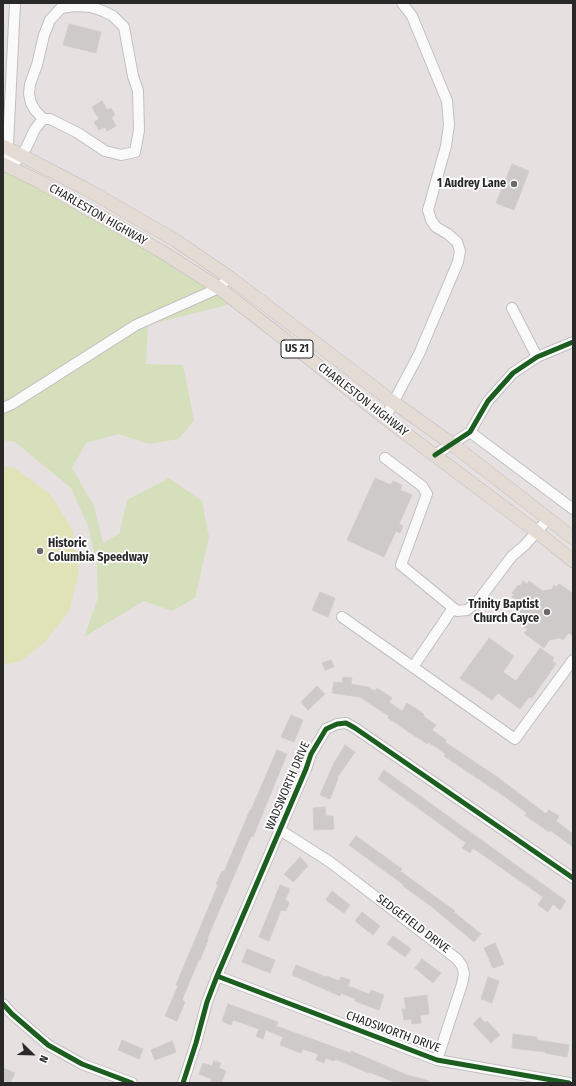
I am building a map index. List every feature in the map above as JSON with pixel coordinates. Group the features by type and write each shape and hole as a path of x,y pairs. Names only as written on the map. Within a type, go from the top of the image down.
{"main road":[{"name":"CHARLESTON HIGHWAY","path":"5,147 88,190 175,240 229,277 452,444 573,538"},
{"name":"CHARLESTON HIGHWAY","path":"7,166 40,182 130,232 219,288 385,418 537,532 573,561"}],"street":[{"path":"7,166 5,147 15,3"},
{"path":"385,418 419,354 458,262 460,251 457,242 448,234 436,227 430,220 428,210 446,146 449,125 447,101 412,16 402,3"},
{"path":"75,6 91,7 113,16 124,27 133,76 138,91 139,130 135,152 121,155 105,151 78,133 50,119 43,119 31,103 29,94 30,84 38,65 44,35 50,20 61,8 75,6"},
{"path":"7,166 20,156 26,148 35,129 43,119"},
{"path":"3,408 12,404 136,325 219,288 229,277"},
{"path":"512,308 537,357"},
{"path":"434,455 470,432 493,394 513,374 537,357 573,342"},
{"path":"470,432 573,509"},
{"path":"385,458 422,486 427,494 401,565 457,611 467,610 478,601 512,556 525,545 548,519"},
{"path":"413,667 453,608"},
{"path":"342,617 515,739 573,660"},
{"name":"WADSWORTH DRIVE","path":"183,1083 207,1002 217,976 316,745 326,730 337,724 346,723 355,728 573,878"},
{"name":"SEDGEFIELD DRIVE","path":"280,830 330,862 457,958 462,966 464,974 437,1060"},
{"name":"CHADSWORTH DRIVE","path":"217,976 437,1060 569,1083"},
{"path":"3,1004 23,1024 48,1045 82,1064 132,1083"}],"green space":[{"path":"3,164 238,302 148,325 146,364 183,365 194,421 178,439 149,444 119,434 86,443 72,468 94,506 103,543 119,534 127,500 169,478 202,501 209,537 195,598 172,611 144,601 84,637 98,598 97,565 88,526 71,488 15,442 3,440"},
{"name":"Historic Columbia Speedway","path":"3,466 15,468 50,494 73,531 79,572 69,612 45,642 21,661 3,665"}],"building":[{"path":"69,24 101,32 96,53 63,45"},
{"path":"102,101 107,110 111,108 115,115 111,117 116,126 107,131 105,127 99,130 94,122 99,119 92,107"},
{"name":"1 Audrey Lane","path":"512,164 529,171 514,210 496,203"},
{"path":"375,478 391,485 393,481 402,485 400,490 412,495 399,524 403,526 400,533 396,531 384,557 347,540"},
{"name":"Trinity Baptist Church Cayce","path":"523,581 527,584 529,581 543,591 552,589 554,585 557,587 559,584 573,593 573,636 569,633 563,640 560,638 549,640 544,648 524,633 528,629 524,627 527,623 524,615 517,610 520,607 514,602 516,599 512,597 514,594 512,593"},
{"path":"320,592 335,598 328,617 312,610"},
{"path":"489,638 514,656 503,672 516,681 540,648 554,658 552,661 556,664 532,698 529,697 520,709 498,693 492,700 460,678"},
{"path":"331,660 334,667 325,670 322,663"},
{"path":"343,677 352,678 351,684 367,687 375,691 377,688 392,698 389,702 402,711 407,703 424,714 423,716 436,725 432,730 446,740 445,742 500,779 546,814 549,810 559,816 556,821 573,834 573,847 550,830 549,832 525,815 527,813 501,794 444,756 446,754 428,742 427,744 360,697 332,693 334,682 342,683"},
{"path":"317,686 325,694 308,710 301,702"},
{"path":"291,715 303,720 294,742 281,737"},
{"path":"345,745 355,752 337,778 338,779 330,799 320,795 334,763"},
{"path":"277,750 287,754 253,837 251,836 207,939 208,940 200,960 199,959 182,1000 185,1002 177,1021 165,1016 178,986 176,985 218,885 216,884 222,871 224,872"},
{"path":"384,770 566,901 560,910 553,904 548,912 538,905 543,897 473,848 470,853 462,848 466,843 378,779"},
{"path":"325,807 326,816 333,816 334,829 314,830 313,808"},
{"path":"356,836 402,869 400,871 455,911 454,912 481,934 474,942 431,906 403,886 404,885 349,845"},
{"path":"300,857 308,866 293,882 284,874"},
{"path":"280,885 290,889 285,900 289,902 286,911 281,910 269,941 259,937"},
{"path":"332,891 350,905 344,913 326,900"},
{"path":"362,912 380,926 373,935 355,921"},
{"path":"393,936 411,949 405,957 387,944"},
{"path":"495,943 504,964 493,968 484,948"},
{"path":"247,949 275,960 270,973 242,962"},
{"path":"422,959 441,973 433,983 415,968"},
{"path":"296,965 339,981 341,977 350,980 348,986 369,994 371,990 384,995 379,1010 355,1001 356,999 341,993 340,996 292,975"},
{"path":"488,977 499,981 492,1003 481,999"},
{"path":"427,995 429,1014 420,1015 421,1023 412,1024 411,1019 404,1020 402,1009 406,1009 404,998"},
{"path":"228,1004 278,1022 276,1026 350,1053 351,1051 407,1075 429,1081 429,1083 397,1083 335,1059 334,1061 326,1058 324,1063 316,1060 318,1054 303,1049 301,1053 280,1045 283,1037 266,1030 263,1039 256,1036 259,1029 233,1020 231,1025 222,1021"},
{"path":"480,1017 485,1023 487,1021 500,1035 491,1043 473,1024"},
{"path":"513,1034 537,1037 537,1040 569,1045 567,1057 545,1052 512,1048"},
{"path":"122,1040 143,1049 139,1059 118,1050"},
{"path":"172,1041 176,1052 155,1060 151,1050"},
{"path":"214,1061 221,1063 219,1068 226,1071 221,1083 210,1083 212,1079 199,1074 203,1063 212,1066"},
{"path":"3,1068 15,1073 10,1083 3,1080"}],"cycle path":[{"path":"435,455 470,432 488,401 513,373 537,357 573,342"},
{"path":"183,1083 207,1002 217,976 306,769 311,754 326,729 337,724 346,723 355,728 573,878"},
{"path":"217,976 437,1060 569,1083"},
{"path":"3,1004 12,1014 48,1045 82,1064 132,1083"}],"place":[{"name":"1 Audrey Lane","path":"514,184"},
{"name":"Historic Columbia Speedway","path":"40,551"},
{"name":"Trinity Baptist Church Cayce","path":"547,612"}]}
